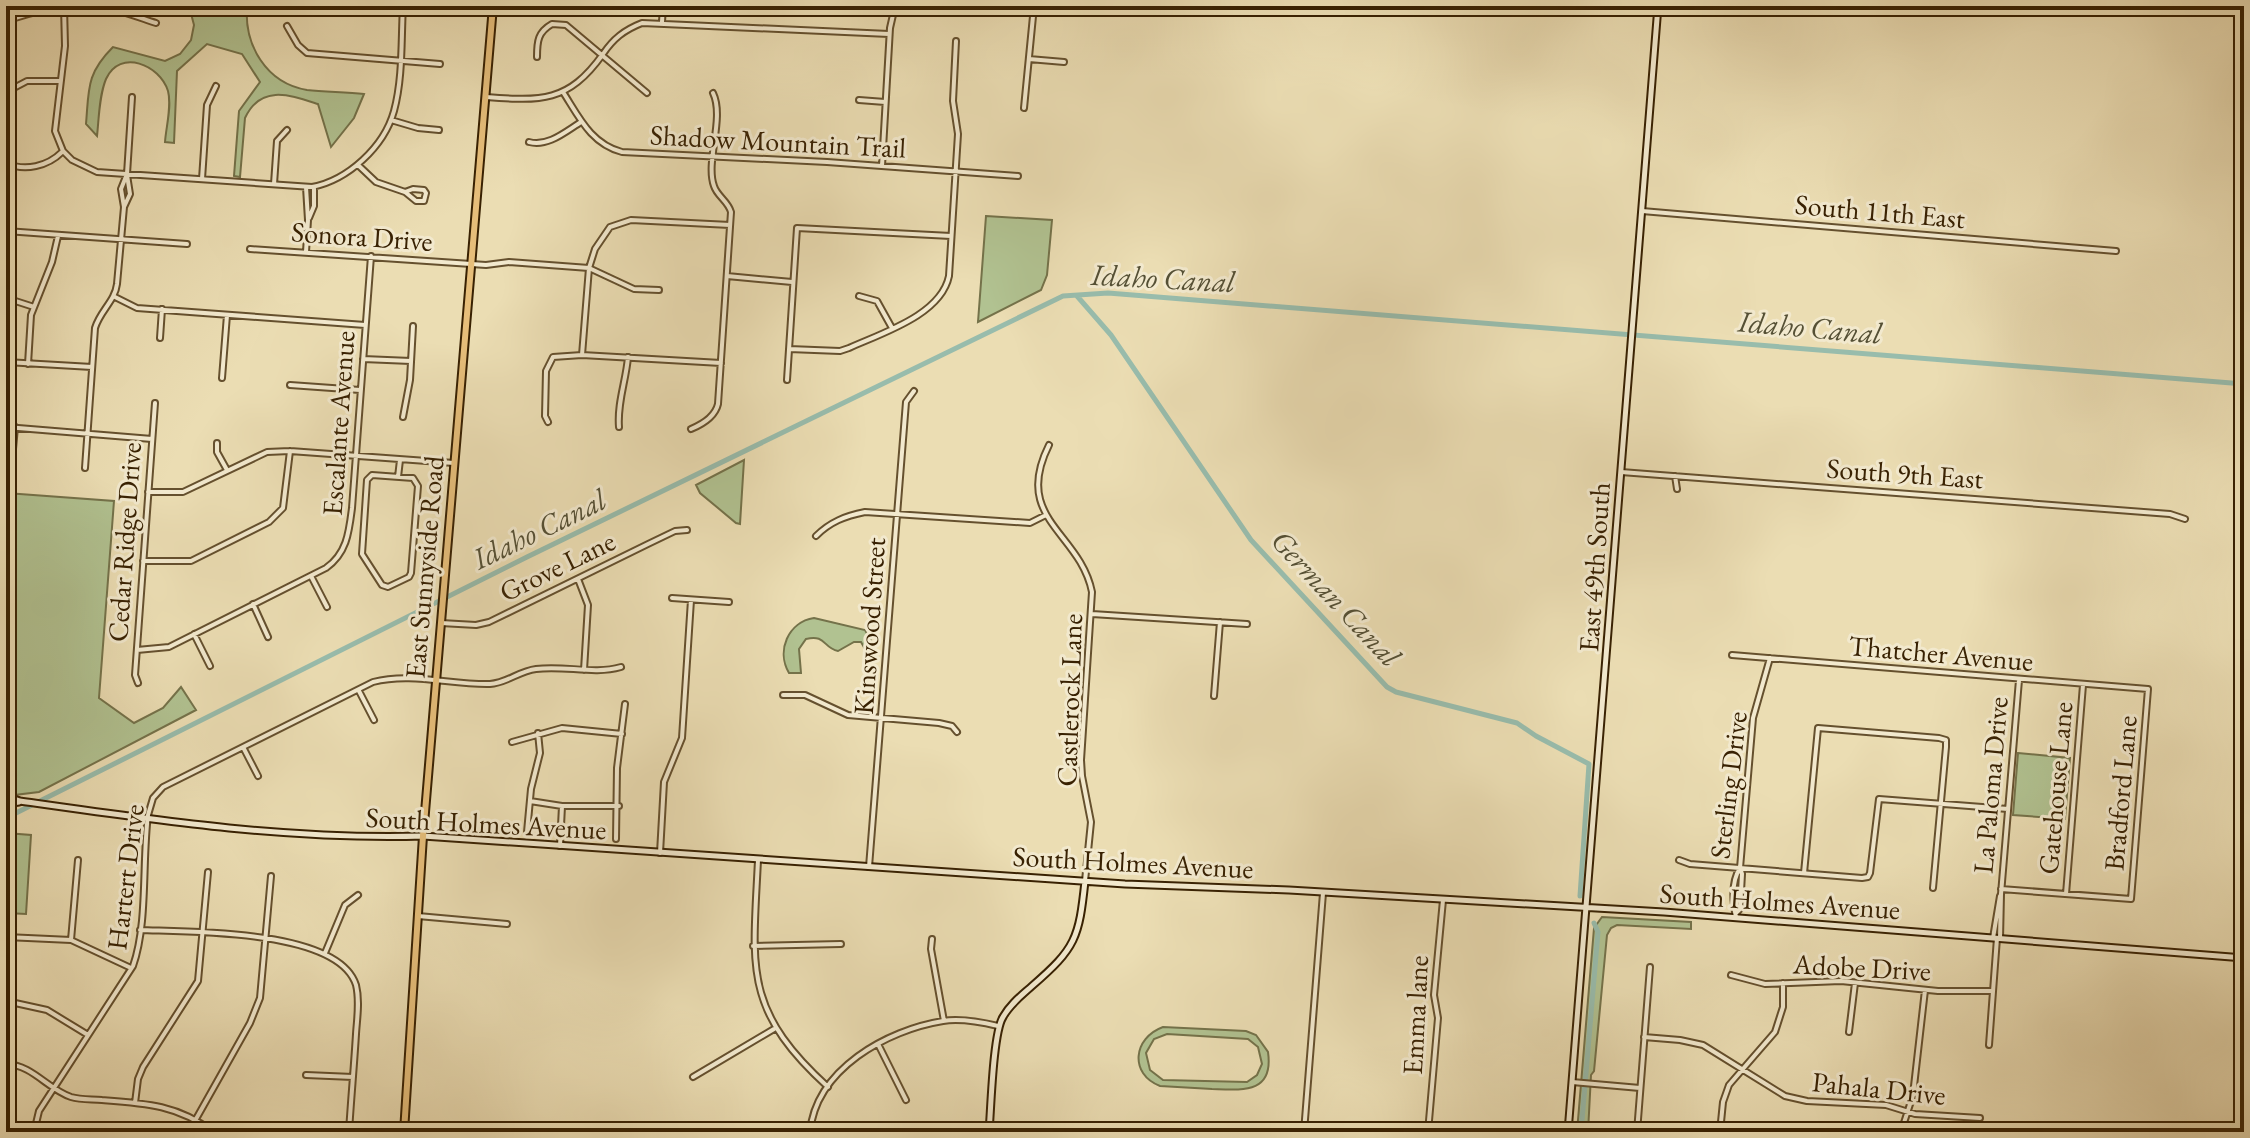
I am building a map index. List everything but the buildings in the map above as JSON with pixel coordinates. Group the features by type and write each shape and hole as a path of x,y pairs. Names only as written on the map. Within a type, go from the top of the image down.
{"main road":[{"name":"East Sunnyside Road","path":"404,1132 423,836 493,6"}],"street":[{"path":"64,8 65,46 55,131 63,151 84,168 97,172 306,187 338,178 358,165 391,120 397,99 403,6"},
{"path":"662,22 663,6"},
{"path":"882,166 889,34 895,6"},
{"path":"1024,108 1034,6"},
{"name":"East 49th South","path":"1568,1132 1658,6"},
{"path":"15,18 64,8 110,9 156,23"},
{"path":"537,57 538,36 549,25 560,23 603,54 647,93"},
{"path":"486,97 542,99 563,92 580,79 611,42 642,23 889,34"},
{"path":"287,26 298,45 307,53 440,64"},
{"path":"789,349 840,351 931,307 942,295 949,276 956,171 958,134 953,101 956,41"},
{"path":"1029,59 1064,62"},
{"path":"10,90 27,81 59,81"},
{"path":"202,179 207,105 216,86"},
{"name":"Shadow Mountain Trail","path":"563,92 581,122 599,142 609,148 634,153 1018,176"},
{"path":"691,429 717,410 727,276 730,225 728,204 714,187 717,107 713,93"},
{"path":"124,207 130,194 127,174 132,97"},
{"path":"859,100 885,102"},
{"path":"391,120 439,130"},
{"path":"529,142 550,141 581,122"},
{"path":"274,184 277,141 287,130"},
{"path":"6,163 20,167 41,165 63,151"},
{"path":"358,165 376,182 405,192 416,201 421,202 426,197 424,190 405,192"},
{"path":"85,468 95,328 101,312 114,297 122,240 124,207 121,189 127,174"},
{"path":"308,220 314,206 314,186"},
{"path":"306,187 306,252"},
{"name":"South 11th East","path":"1642,211 2116,251"},
{"path":"582,355 589,268 603,234 610,227 623,221 730,225"},
{"path":"787,380 797,228 951,236"},
{"path":"6,231 187,244"},
{"path":"28,364 29,330 34,307 52,262 58,236"},
{"name":"Sonora Drive","path":"250,249 486,265 509,262 589,268"},
{"name":"Escalante Avenue","path":"137,650 169,647 311,576 338,557 347,540 371,256"},
{"path":"589,268 612,276 628,287 659,290"},
{"path":"727,276 793,282"},
{"path":"859,296 877,301 892,328"},
{"path":"114,297 129,306 365,325"},
{"path":"6,298 34,307"},
{"path":"160,338 162,309"},
{"path":"222,378 227,315"},
{"path":"403,417 413,326"},
{"path":"548,422 545,405 547,366 553,357 582,355 721,363"},
{"path":"619,427 619,402 624,390 628,357"},
{"path":"363,359 411,361"},
{"path":"6,362 92,367"},
{"path":"290,385 360,390"},
{"name":"Kinswood Street","path":"869,867 906,402 914,391"},
{"name":"Cedar Ridge Drive","path":"138,683 135,675 155,403"},
{"path":"6,427 152,439"},
{"path":"12,460 15,427"},
{"path":"217,443 217,452 227,470"},
{"name":"Castlerock Lane","path":"998,1026 1012,1004 1057,965 1072,947 1080,922 1091,822 1081,760 1092,592 1086,569 1045,516 1038,485 1041,461 1049,445"},
{"path":"143,561 191,561 269,522 283,508 290,451"},
{"path":"148,492 183,492 267,452 454,463"},
{"path":"398,477 400,459"},
{"name":"South 9th East","path":"1621,472 2065,505 2170,514 2185,519"},
{"path":"372,475 398,477 415,479 418,486 411,573 409,577 386,587 362,554 367,480 372,475"},
{"path":"1675,476 1677,489"},
{"path":"816,536 826,527 865,512 1030,523 1045,516"},
{"name":"Grove Lane","path":"441,623 476,625 489,622 675,531 687,530"},
{"path":"311,576 327,607"},
{"path":"578,579 588,605 584,670"},
{"path":"672,598 729,602"},
{"path":"660,853 664,782 682,738 691,600"},
{"path":"253,604 268,637"},
{"path":"1092,614 1247,624"},
{"path":"1214,696 1220,622"},
{"path":"194,634 210,666"},
{"name":"Thatcher Avenue","path":"1732,655 2148,689"},
{"name":"Sterling Drive","path":"1736,915 1733,907 1736,874 1740,868 1753,718 1770,658"},
{"name":"Hartert Drive","path":"34,1131 39,1111 138,953 147,821 153,798 163,787 386,678 488,684 505,681 532,669 608,671 621,667"},
{"name":"La Paloma Drive","path":"1989,1045 2019,680"},
{"name":"Gatehouse Lane","path":"2066,894 2083,685"},
{"name":"Bradford Lane","path":"2066,894 2131,899 2148,689"},
{"path":"358,690 374,720"},
{"path":"783,695 805,695 839,712 881,720 939,723 952,726 957,732"},
{"path":"616,839 619,806 617,768 625,704"},
{"path":"512,742 538,733 574,728 622,734"},
{"path":"1804,873 1818,728 1946,740 1933,888"},
{"path":"527,832 540,753 538,733"},
{"path":"243,747 258,776"},
{"name":"South Holmes Avenue","path":"6,796 20,801 147,821 326,835 423,836 1085,881 1736,915 2244,958"},
{"path":"1679,860 1690,864 1868,877 1879,799 2008,809"},
{"name":"South Holmes Avenue","path":"6,804 20,801"},
{"path":"530,801 562,806 619,806"},
{"path":"560,846 562,806"},
{"path":"71,940 78,860"},
{"path":"758,860 753,946 757,982 774,1028 798,1058 828,1087"},
{"path":"135,1103 143,1067 185,1006 198,981 208,872"},
{"path":"196,1119 256,1009 263,981 271,876"},
{"path":"2001,892 2066,894"},
{"path":"1304,1132 1323,893"},
{"path":"325,953 345,905 358,895"},
{"name":"Emma lane","path":"1428,1132 1438,1018 1434,995 1443,900"},
{"path":"418,916 507,924"},
{"path":"140,930 267,938 325,953 343,965 357,988 358,1013 349,1132"},
{"path":"6,937 71,940 131,968"},
{"path":"932,939 931,949 944,1021"},
{"path":"753,946 841,944"},
{"path":"1637,1132 1650,967"},
{"name":"Adobe Drive","path":"1731,975 1765,984 1855,983 1925,990 1992,991"},
{"path":"1720,1132 1725,1093 1775,1032 1783,1007 1783,983"},
{"path":"1849,1032 1855,983"},
{"path":"1901,1132 1914,1084 1925,990"},
{"path":"6,1001 47,1010 88,1035"},
{"path":"810,1132 814,1115 828,1087 843,1068 878,1044 944,1021 998,1026 989,1132"},
{"path":"693,1077 774,1028"},
{"name":"Pahala Drive","path":"1644,1037 1694,1042 1785,1096 1799,1100 1886,1105 1907,1111 1980,1118"},
{"path":"878,1044 906,1100"},
{"path":"6,1064 29,1071 75,1098 160,1105 196,1119 213,1132"},
{"path":"306,1075 353,1077"},
{"path":"1572,1082 1640,1088"}],"green space":[{"path":"189,6 247,6 249,35 260,60 269,71 293,86 307,90 364,94 354,118 331,147 318,104 287,96 268,96 259,100 245,118 240,177 234,176 239,111 260,82 242,54 207,44 177,71 174,143 165,142 169,103 164,82 149,68 130,62 120,64 106,79 97,136 86,124 88,101 90,82 104,57 113,47 165,61 180,54 191,40 194,25"},
{"path":"986,216 1052,220 1047,275 1041,290 978,322"},
{"path":"744,460 740,524 700,493 696,485"},
{"path":"6,493 114,501 99,698 134,723 163,708 181,687 196,710 39,792 6,796"},
{"path":"814,618 865,630 873,644 870,666 866,664 861,642 854,642 838,651 813,638 806,639 799,649 801,673 789,673 784,656 787,639 797,625"},
{"path":"2018,753 2070,758 2065,819 2013,815"},
{"path":"6,833 31,835 26,914 6,913"},
{"path":"1602,917 1691,922 1691,929 1617,925 1607,935 1594,1071 1591,1075 1588,1132 1577,1132 1594,928"},
{"path":"1163,1027 1246,1031 1256,1035 1268,1052 1266,1076 1254,1087 1244,1089 1160,1086 1143,1073 1139,1065 1141,1047 1153,1032","holes":["1167,1034 1248,1039 1258,1047 1262,1064 1257,1075 1247,1082 1163,1080 1150,1070 1146,1053 1154,1039"]}],"waterway":[{"name":"Idaho Canal","path":"6,815 14,814 527,557 1063,296 1108,293 2244,384"},
{"name":"German Canal","path":"1077,296 1111,335 1251,540 1387,687 1396,692 1517,723 1589,764 1580,896"},
{"name":"German Canal","path":"1581,1132 1598,932 1594,923"},
{"path":"6,1130 32,1132"}]}
